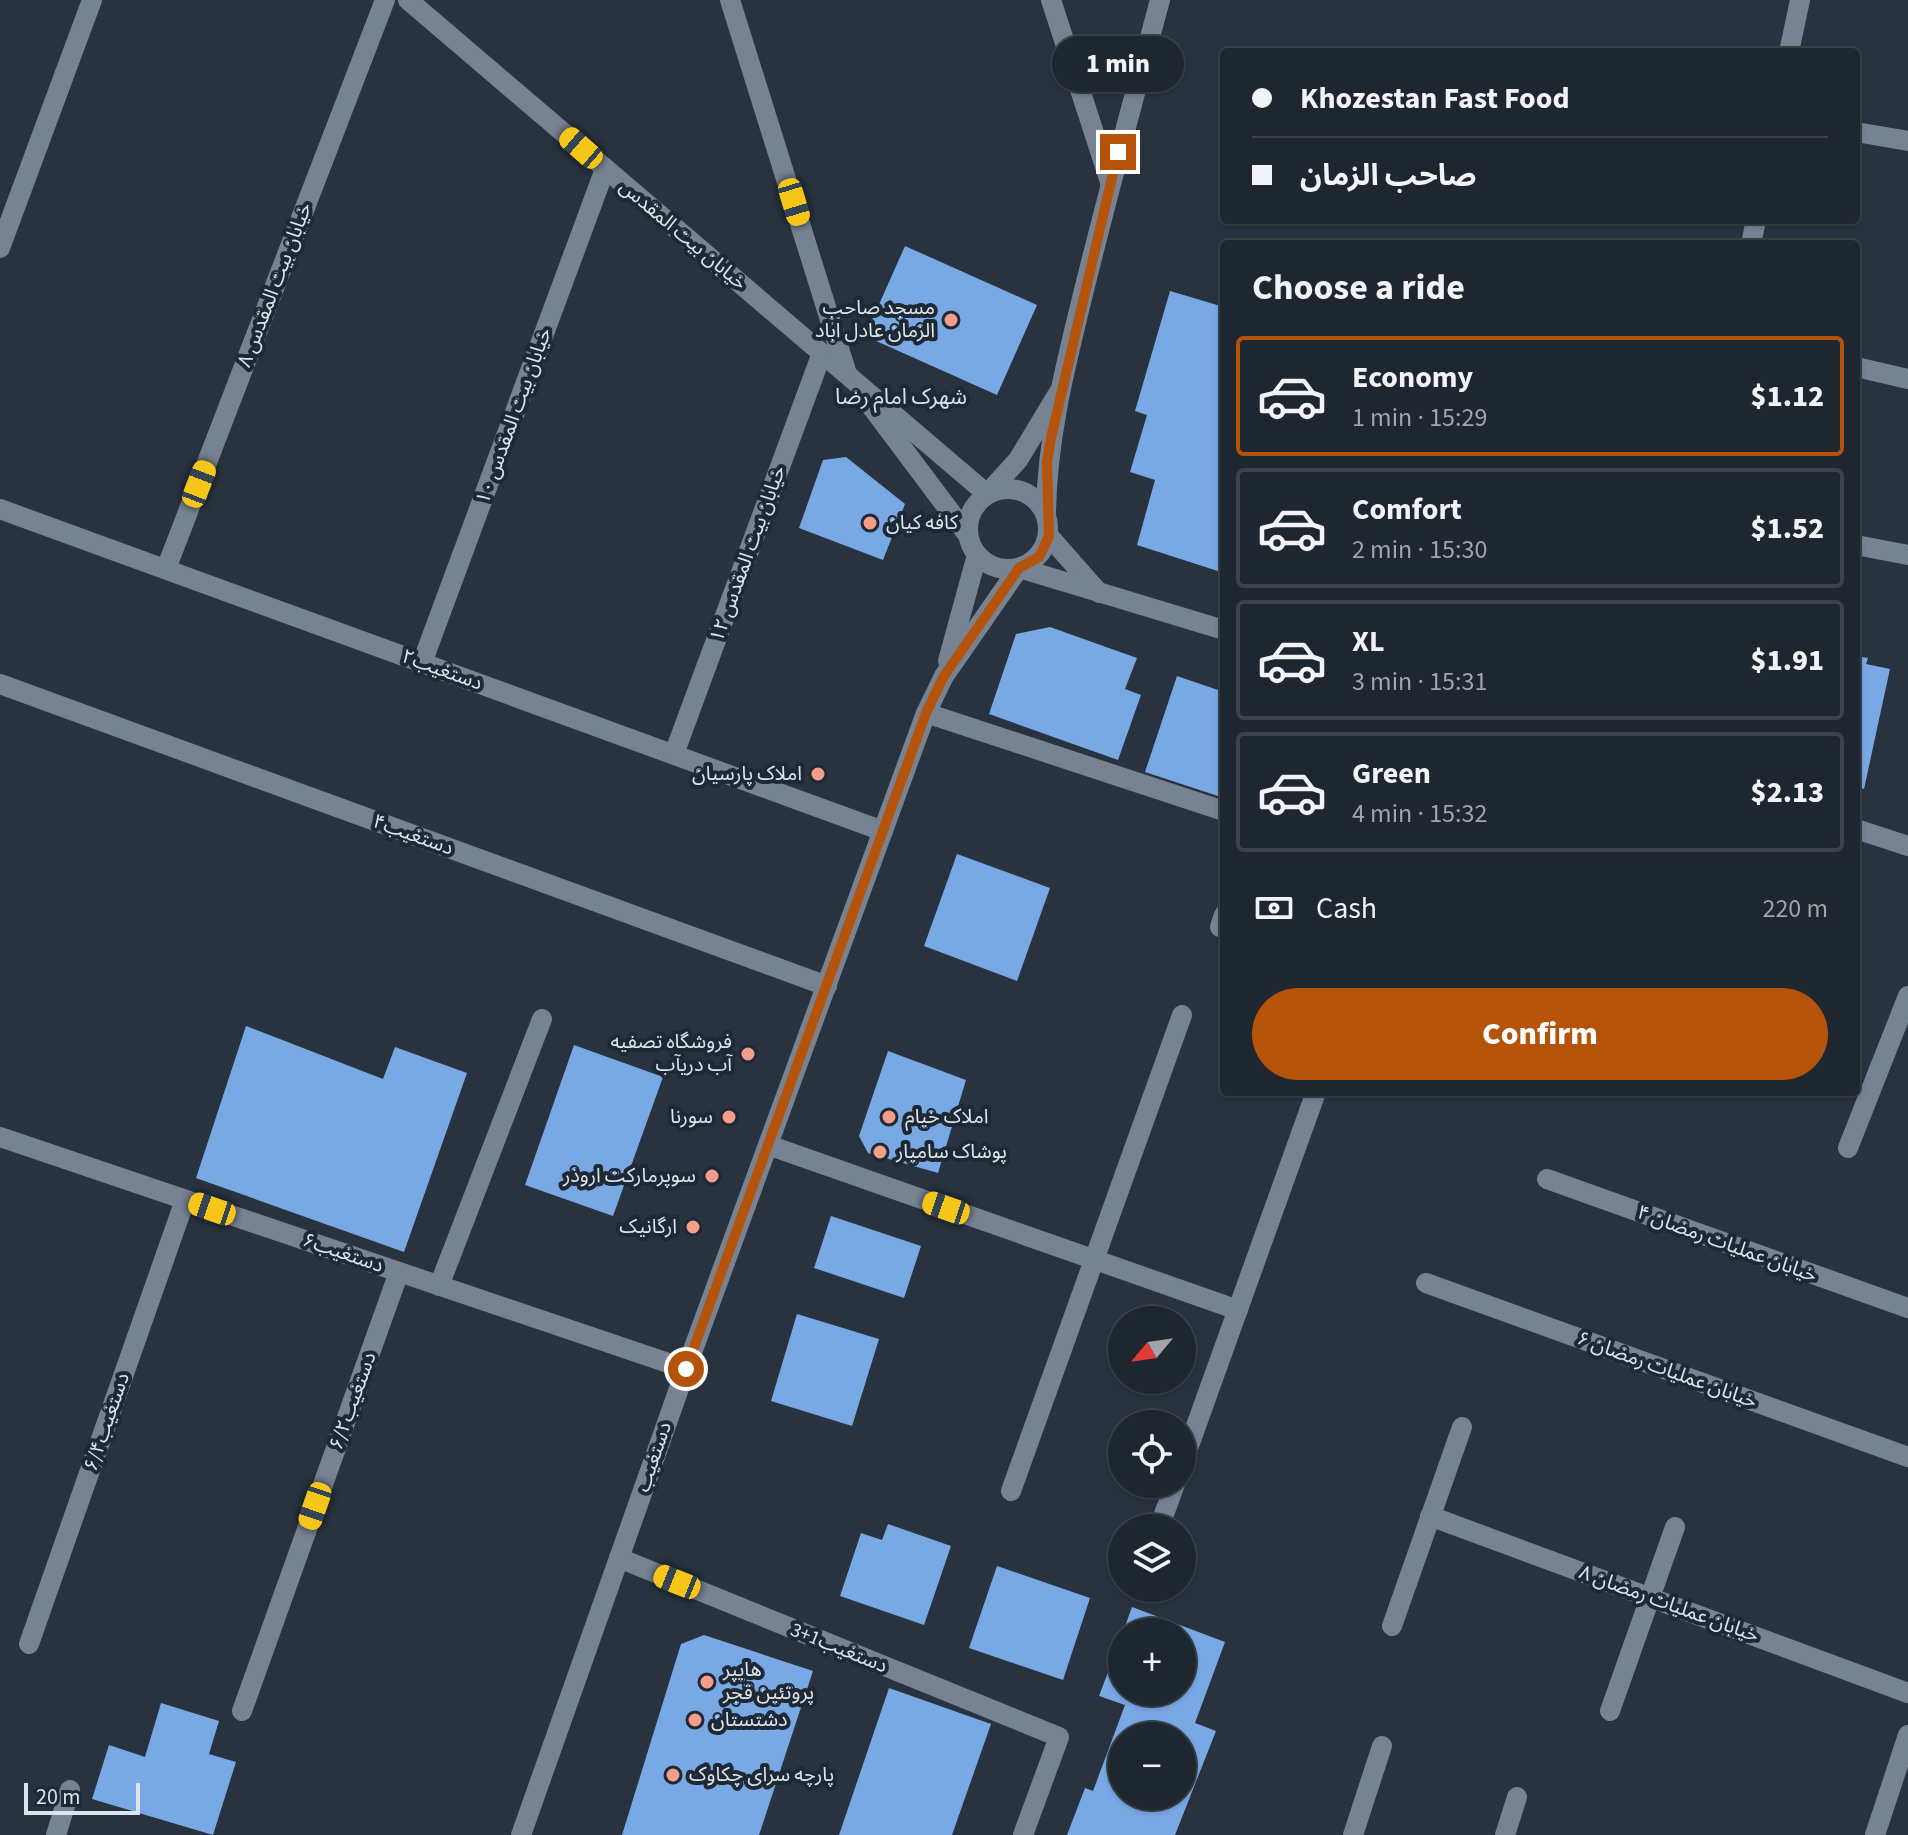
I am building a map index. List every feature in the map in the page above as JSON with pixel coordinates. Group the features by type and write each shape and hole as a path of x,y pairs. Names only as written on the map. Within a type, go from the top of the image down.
{"street":[{"path":"0,248 92,0"},
{"name":"خیابان بیت المقدس ۸","path":"166,569 385,0"},
{"name":"خیابان بیت المقدس","path":"408,0 987,494"},
{"path":"431,0 439,26"},
{"path":"730,0 848,376"},
{"path":"1051,0 1110,182"},
{"path":"944,676 1019,568 1039,557 1049,536 1047,462 1059,392 1110,182 1160,0"},
{"path":"1790,48 1800,0"},
{"path":"1860,133 1908,141"},
{"name":"خیابان بیت المقدس ۱۰","path":"422,663 605,169"},
{"name":"خیابان بیت المقدس ۱۲","path":"674,754 822,353"},
{"path":"1860,368 1908,379"},
{"name":"خیابان بیت المقدس","path":"848,376 967,534 977,555"},
{"path":"967,534 971,511 1018,460 1059,392"},
{"path":"987,494 1009,488 1031,495 1046,513"},
{"name":"۲دستغیب","path":"0,509 883,831"},
{"path":"1049,536 1099,593"},
{"path":"1860,546 1908,555"},
{"path":"944,676 977,555 996,568 1019,568 1220,629"},
{"name":"دستغیب","path":"521,1835 686,1369 926,713 944,676"},
{"name":"دستغیب۴","path":"0,684 827,986"},
{"path":"926,713 1220,810"},
{"path":"1860,830 1908,846"},
{"path":"1848,1148 1908,996"},
{"path":"1011,1491 1182,1015"},
{"path":"439,1286 542,1019"},
{"path":"1196,1426 1315,1096"},
{"name":"دستغیب۶","path":"0,1137 686,1369"},
{"path":"768,1145 1238,1310"},
{"name":"خیابان عملیات رمضان ۴","path":"1547,1179 1908,1308"},
{"name":"دستغیب۶/۴","path":"29,1644 185,1200"},
{"name":"دستغیب۶/۲","path":"242,1711 399,1272"},
{"name":"خیابان عملیات رمضان ۶","path":"1426,1283 1908,1457"},
{"path":"1392,1626 1462,1427"},
{"name":"خیابان عملیات رمضان ۸","path":"1430,1516 1908,1693"},
{"path":"1610,1711 1675,1527"},
{"name":"3+1دستغیب","path":"619,1558 1059,1737 1023,1835"},
{"path":"1875,1835 1901,1778 1908,1735"},
{"path":"1353,1835 1382,1746"},
{"path":"56,1835 70,1790"},
{"path":"1505,1835 1517,1797"}],"building":[{"name":"مسجد صاحب الزمان عادل اباد","path":"905,246 1037,305 997,395 865,336"},
{"path":"1170,291 1220,306 1220,572 1137,545 1155,480 1130,472 1147,415 1135,411"},
{"path":"846,457 905,504 883,560 799,528 823,460"},
{"path":"1050,627 1137,658 1125,689 1141,695 1118,760 989,714 1016,634"},
{"path":"1860,657 1868,658 1866,664 1890,669 1864,789 1860,788"},
{"path":"1177,676 1220,691 1220,797 1145,772"},
{"path":"957,854 1050,888 1017,981 924,946"},
{"path":"246,1026 383,1079 395,1047 467,1073 404,1252 196,1178"},
{"path":"574,1045 663,1077 613,1216 525,1185"},
{"path":"888,1051 966,1080 938,1173 868,1153 859,1136"},
{"path":"831,1216 921,1246 904,1298 814,1268"},
{"path":"797,1314 879,1339 852,1426 771,1401"},
{"path":"888,1524 951,1546 924,1625 840,1596 861,1533 882,1540"},
{"path":"997,1566 1090,1598 1063,1680 969,1648"},
{"path":"1132,1607 1161,1618 1128,1618"},
{"path":"1196,1631 1225,1642 1195,1722 1119,1722 1125,1706 1196,1706"},
{"path":"704,1635 813,1671 759,1835 622,1835 681,1644"},
{"path":"1108,1672 1108,1699 1099,1696"},
{"path":"889,1688 991,1724 952,1835 839,1835"},
{"path":"161,1703 219,1721 209,1754 236,1762 213,1835 92,1799 109,1745 145,1757"},
{"path":"1196,1723 1216,1731 1196,1782"},
{"path":"1108,1751 1108,1810 1185,1810 1175,1835 1067,1835 1085,1788 1093,1791"}],"place":[{"name":"مسجد صاحب الزمان عادل اباد","path":"951,320"},
{"name":"کافه کیان","path":"870,523"},
{"name":"املاک پارسیان","path":"818,774"},
{"name":"فروشگاه تصفیه آب دریآب","path":"748,1054"},
{"name":"سورنا","path":"729,1117"},
{"name":"املاک خیام","path":"889,1117"},
{"name":"پوشاک سامیار","path":"880,1152"},
{"name":"سوپرمارکت اروذر","path":"712,1176"},
{"name":"ارگانیک","path":"693,1227"},
{"name":"هایپر پروتئین قجر","path":"707,1682"},
{"name":"دشتستان","path":"695,1720"},
{"name":"پارچه سرای چکاوک","path":"673,1775"}],"district":[{"name":"شهرک امام رضا","path":"901,397"}],"route":[{"path":"686,1369 926,713 944,676 1019,568 1039,557 1049,536 1047,462 1059,392 1118,152"}]}
